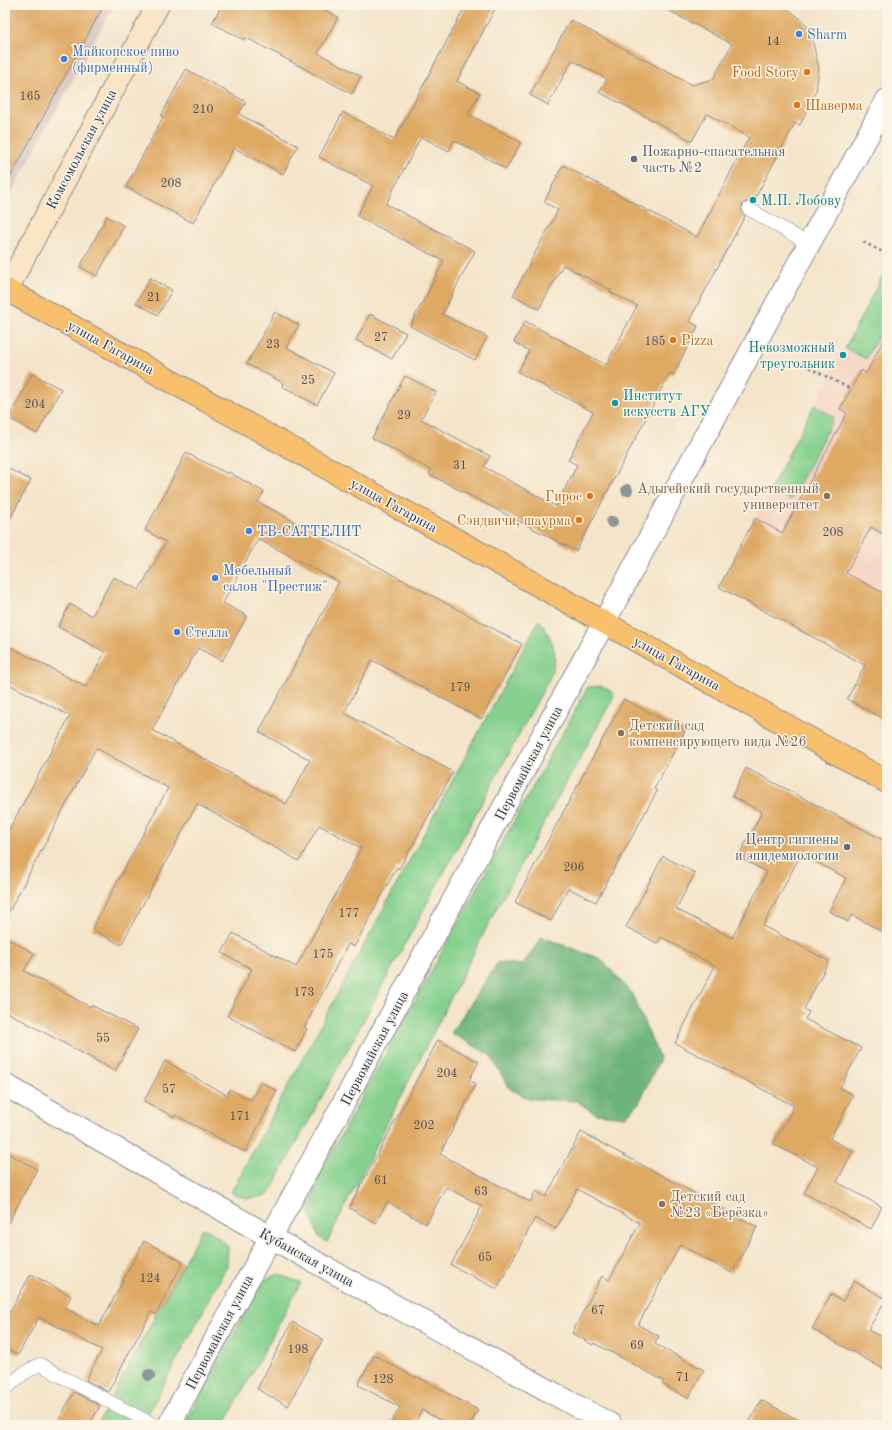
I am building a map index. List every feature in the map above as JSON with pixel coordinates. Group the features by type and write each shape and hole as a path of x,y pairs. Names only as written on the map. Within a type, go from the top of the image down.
{"main road":[{"name":"улица Гагарина","path":"6,290 604,622 887,782"}],"street":[{"name":"Комсомольская улица","path":"6,290 158,5"},
{"name":"Первомайская улица","path":"169,1425 887,100"},
{"name":"Кубанская улица","path":"5,1086 270,1237 611,1425"}],"lane":[{"path":"749,209 810,244"},
{"path":"5,1389 23,1374 40,1364 154,1425"}],"path":[{"path":"863,242 887,254"},
{"path":"798,362 851,389"}],"shaded area":[{"path":"5,5 114,5 5,204"},
{"name":"Адыгейский государственный университет","path":"887,268 887,721 847,699 865,665 719,587"}],"green space":[{"path":"886,269 887,319 866,359 845,348"},
{"path":"814,405 834,417 791,500 770,490"},
{"path":"539,620 549,636 554,649 554,664 548,681 269,1194 254,1198 245,1198 231,1192"},
{"path":"602,686 614,693 611,702 495,911 327,1242 319,1237 309,1211 320,1173 588,687"},
{"path":"542,937 601,959 632,994 660,1059 639,1103 625,1117 596,1114 576,1101 529,1099 510,1089 490,1055 451,1033 498,962 522,965"},
{"path":"202,1228 210,1231 228,1246 227,1266 142,1425 97,1425"},
{"path":"278,1274 301,1283 224,1425 184,1425 262,1281"}],"building":[{"path":"5,5 104,5 5,187"},
{"path":"222,5 315,5 338,17 318,53 361,76 352,94 245,37 244,40 212,23"},
{"path":"466,5 497,5 457,81 480,93 468,114 521,142 506,169 454,140 449,151 421,137 386,204 475,251 442,314 487,337 475,360 410,326 444,261 357,216 373,186 319,157 343,112 394,140"},
{"path":"658,5 782,5 801,19 810,31 819,68 816,91 800,125 795,123 753,202 745,202 742,205 742,213 745,216 689,321 698,326 673,375 670,373 576,551 429,474 431,470 372,438 405,376 436,392 421,419 490,456 484,467 556,506 577,465 568,460 593,412 518,372 529,351 514,342 525,321 606,365 637,306 610,292 611,290 563,265 539,309 513,295 558,210 544,202 563,165 697,237 749,137 707,114 692,141 599,92 607,79 572,60 548,105 530,95 570,20 692,85 713,79 732,44"},
{"path":"186,69 246,102 239,114 298,146 283,174 234,148 193,223 126,187 163,117 161,116"},
{"path":"107,216 124,226 97,276 80,267"},
{"path":"150,278 172,290 158,315 136,303"},
{"path":"275,312 299,325 286,347 334,373 317,405 282,386 283,383 247,364"},
{"path":"370,314 406,333 392,359 356,340"},
{"name":"Адыгейский государственный университет","path":"887,334 887,536 871,527 846,573 887,595 887,721 847,699 865,665 719,587 755,518 782,533 847,413 840,409 861,370 866,373"},
{"path":"32,374 61,389 37,434 9,418"},
{"path":"186,453 228,474 229,472 264,492 258,502 522,644 481,719 372,660 344,713 453,772 399,869 397,867 354,947 348,944 304,1028 307,1029 295,1052 227,1016 252,969 222,953 233,933 296,967 361,848 319,825 299,861 197,804 121,945 92,929 168,788 96,748 5,919 5,837 70,716 5,682 5,644 86,687 105,652 58,627 70,604 92,616 113,577 139,590 166,542 145,530","holes":["258,539 339,582 259,732 310,760 286,804 152,730 198,648 222,661 247,616 223,603"]},
{"path":"5,467 31,480 5,528"},
{"path":"624,699 685,731 654,789 657,791 596,902 568,888 551,921 515,902"},
{"path":"746,768 887,842 887,934 852,915 848,922 829,911 846,878 801,854 763,926 829,961 804,1009 809,1012 805,1019 861,1048 840,1088 853,1095 830,1139 853,1151 837,1182 882,1207 871,1229 804,1193 818,1167 773,1144 794,1106 675,1043 715,966 661,937 657,943 626,927 663,856 695,873 676,909 732,938 767,872 738,857 762,812 732,796"},
{"path":"5,937 34,953 24,971 90,1007 91,1005 138,1029 115,1071 5,1011"},
{"path":"438,1040 479,1062 469,1080 476,1084 440,1154 530,1202 536,1191 546,1197 581,1132 757,1227 732,1273 680,1245 638,1325 659,1336 655,1344 704,1370 688,1398 662,1384 664,1381 594,1343 593,1345 572,1333 602,1276 609,1280 640,1223 577,1189 556,1229 535,1218 497,1289 451,1265 482,1206 446,1187 426,1224 387,1202 376,1223 349,1208"},
{"path":"165,1061 227,1095 230,1089 251,1100 261,1082 277,1091 245,1152 175,1115 174,1117 144,1101"},
{"path":"5,1152 37,1169 5,1229"},
{"path":"144,1241 183,1262 156,1314 151,1312 108,1392 86,1380 102,1350 39,1317 18,1355 5,1348 5,1320 31,1274 71,1296 65,1308 99,1326"},
{"path":"854,1281 886,1299 868,1330 887,1340 887,1371 812,1329 831,1294 843,1301"},
{"path":"292,1322 323,1339 288,1406 257,1389"},
{"path":"374,1355 478,1410 470,1425 449,1425 422,1410 414,1425 390,1425 400,1407 358,1385"},
{"path":"74,1392 100,1406 89,1425 56,1425"},
{"path":"761,1400 808,1425 748,1425"}],"place":[{"name":"Sharm","path":"799,34"},
{"name":"Майкопское пиво (фирменный)","path":"64,59"},
{"name":"Food Story","path":"807,72"},
{"name":"Шаверма","path":"797,105"},
{"name":"Пожарно-спасательная часть №2","path":"634,159"},
{"name":"М.П. Лобову","path":"753,200"},
{"name":"Pizza","path":"673,340"},
{"name":"Невозможный треугольник","path":"843,355"},
{"name":"Институт искусств АГУ","path":"615,403"},
{"name":"Гирос","path":"590,496"},
{"name":"Адыгейский государственный университет","path":"827,496"},
{"name":"Сэндвичи, шаурма","path":"579,520"},
{"name":"ТВ-САТТЕЛИТ","path":"249,531"},
{"name":"Мебельный салон \"Престиж\"","path":"215,578"},
{"name":"Стелла","path":"177,632"},
{"name":"Детский сад компенсирующего вида №26","path":"621,733"},
{"name":"Центр гигиены и эпидемиологии","path":"847,847"},
{"name":"Детский сад №23 «Берёзка»","path":"662,1204"}]}
